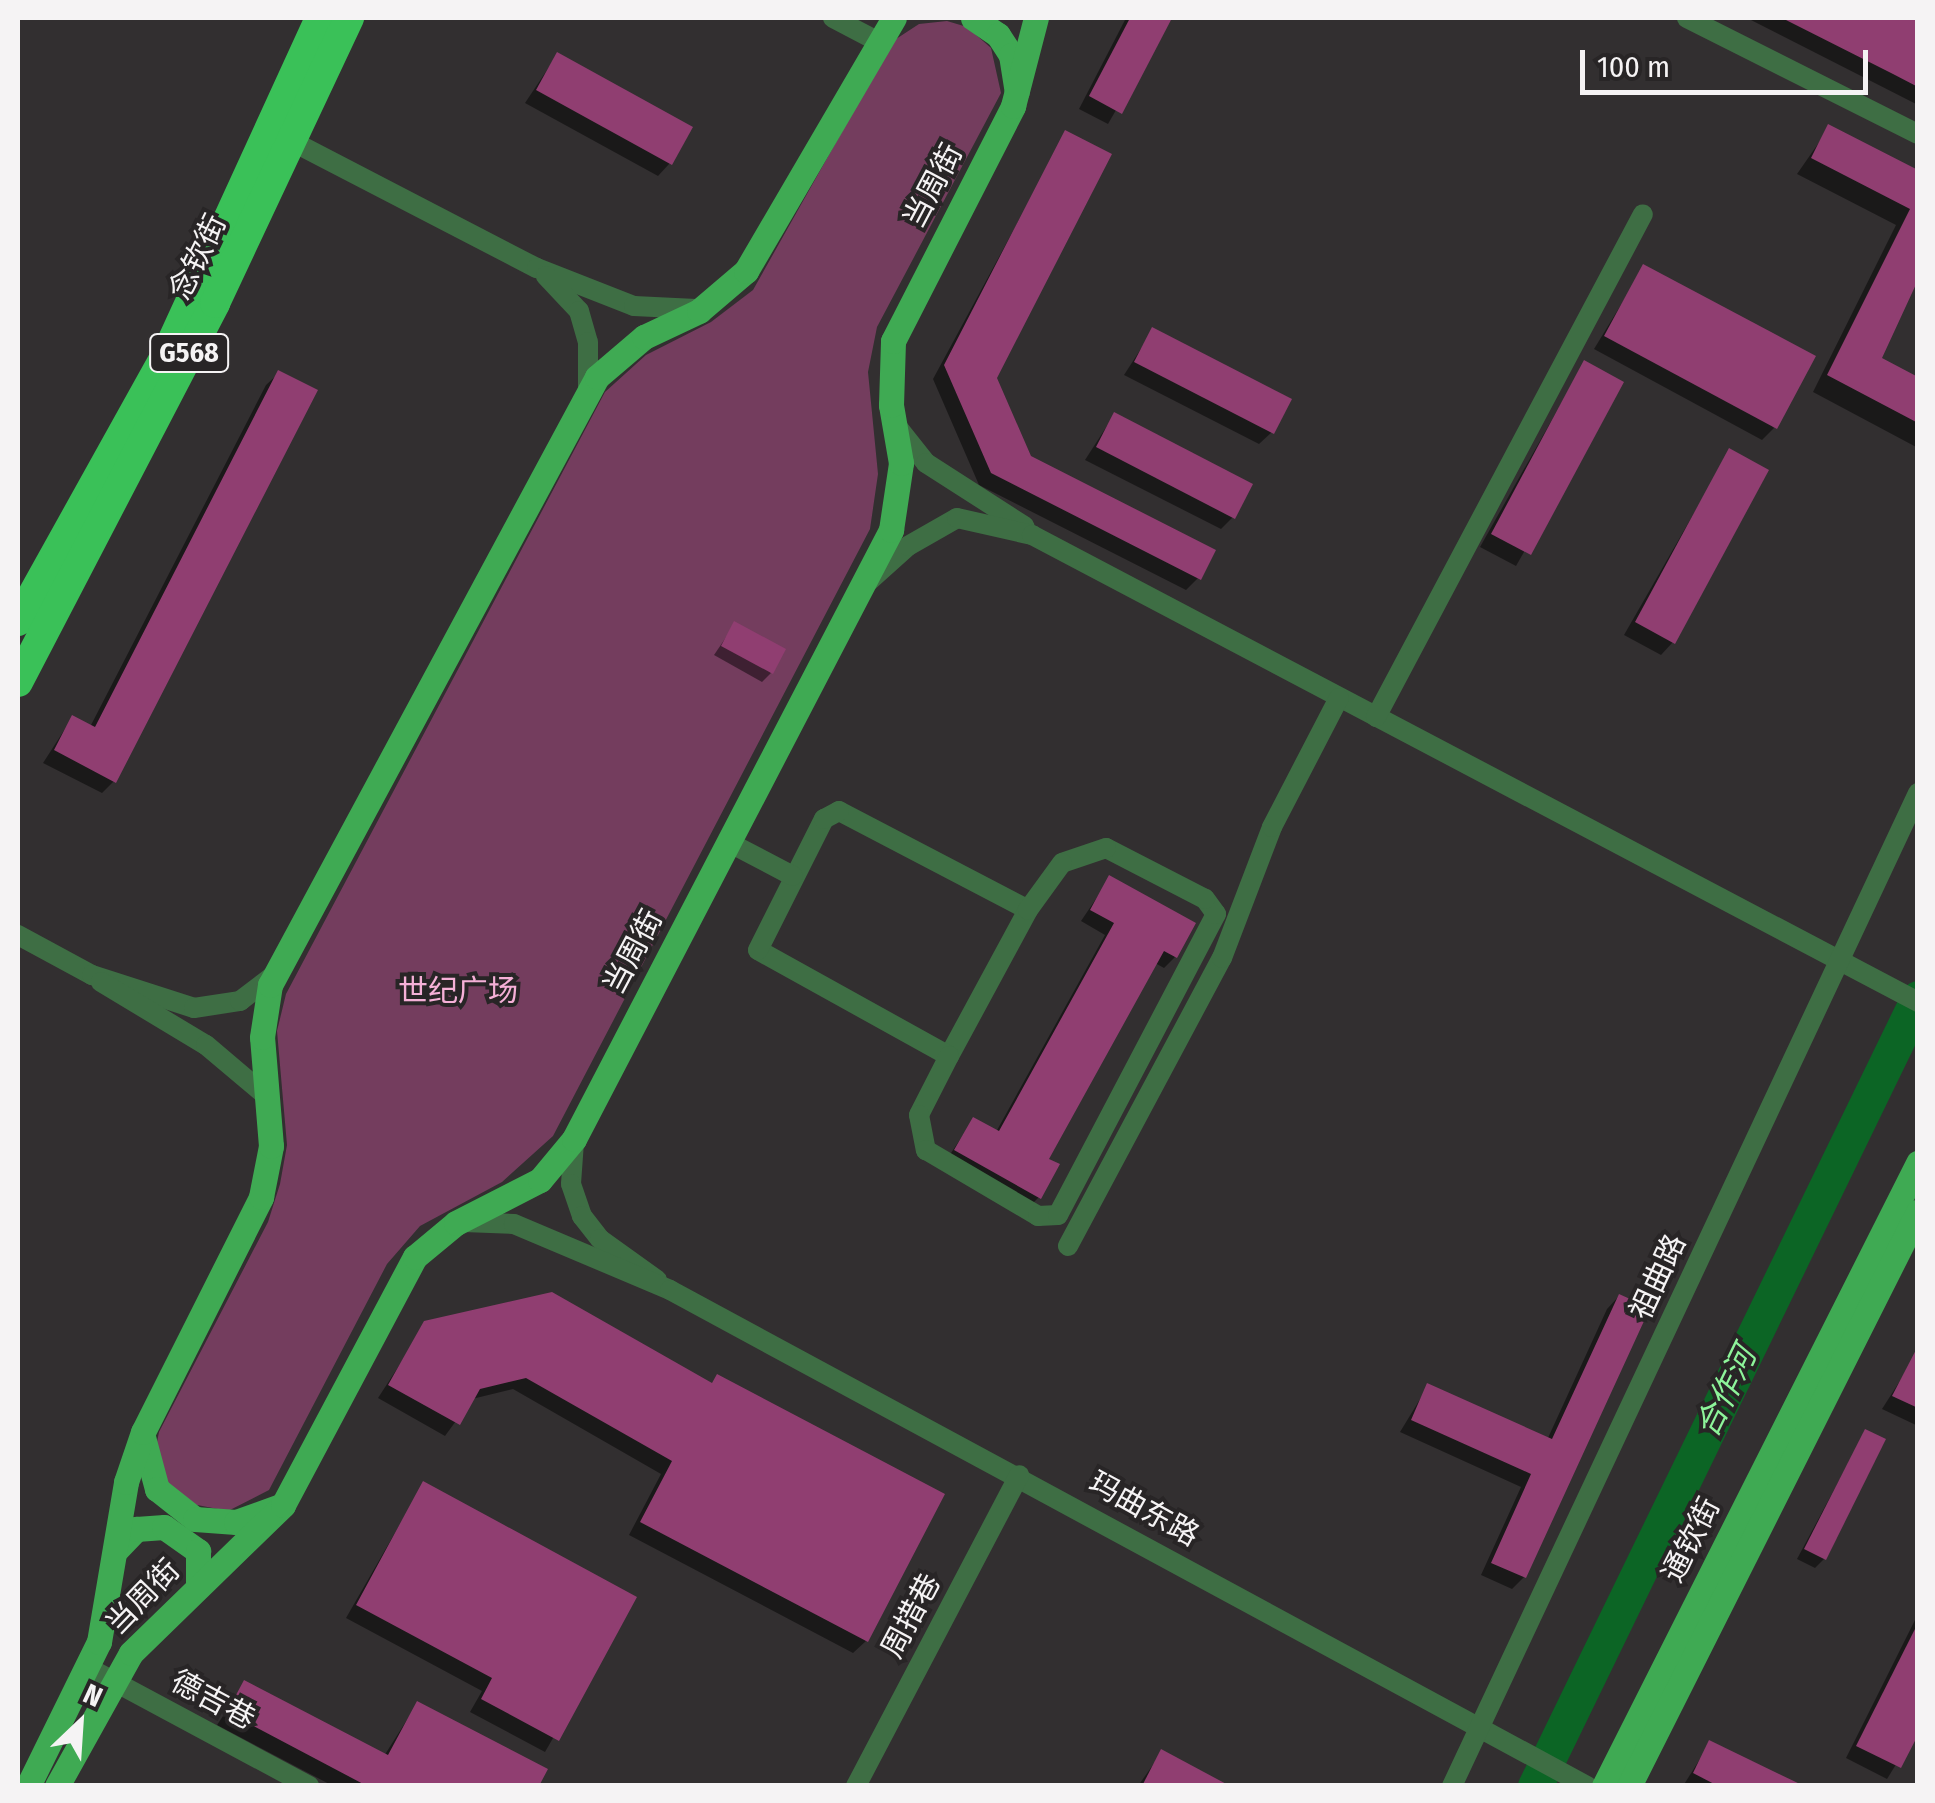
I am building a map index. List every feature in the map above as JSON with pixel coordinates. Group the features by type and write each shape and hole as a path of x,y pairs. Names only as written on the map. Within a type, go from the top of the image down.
{"highway":[{"name":"念钦街","path":"18,682 281,136 320,18"},
{"name":"念钦街","path":"18,621 166,358 281,136 349,18"}],"main road":[{"path":"885,30 911,18"},
{"path":"973,18 998,35 1011,55 1018,88 1013,106"},
{"name":"当周街","path":"57,1786 113,1681 160,1620 284,1505 398,1282 423,1248 456,1223 540,1180 574,1139 863,586 897,508 901,463 893,415 892,341 1013,106 1036,18"},
{"name":"当周街","path":"28,1786 89,1668 117,1549 126,1482 143,1432 260,1197 270,1146 264,1094 264,1006 274,976 588,390 628,348 703,308 746,271 885,30"},
{"name":"通钦街","path":"1590,1785 1918,1162"},
{"path":"1629,1786 1918,1212"},
{"path":"143,1432 158,1489 195,1520 236,1522 284,1505"},
{"path":"117,1549 136,1529 164,1527 198,1552 198,1584"}],"street":[{"path":"833,18 885,30"},
{"path":"1687,18 1918,134"},
{"path":"281,136 536,268 634,306 703,308"},
{"path":"1376,717 1643,214"},
{"path":"536,268 579,312 588,342 588,390"},
{"path":"893,415 926,463 1032,535 1918,1002"},
{"path":"863,586 908,546 957,518 1032,535"},
{"path":"1068,1246 1222,958 1272,826 1340,698"},
{"name":"祖曲路","path":"1452,1786 1488,1733 1918,793"},
{"path":"950,1056 762,955 760,938 793,876 827,813 839,811 1028,910"},
{"path":"728,842 793,876"},
{"path":"1106,848 1205,898 1216,914 1058,1215 1038,1216 926,1150 919,1115 950,1056 1028,910 1062,863 1106,848"},
{"path":"18,935 92,974 206,1045 264,1094"},
{"path":"92,974 172,1004 208,1009 240,1001 274,976"},
{"path":"574,1139 571,1184 582,1216 600,1239 670,1290"},
{"path":"456,1223 514,1224 670,1290"},
{"name":"玛曲东路","path":"670,1290 1019,1474 1488,1733 1590,1785"},
{"name":"周措巷","path":"856,1786 1019,1474"},
{"name":"德吉巷","path":"89,1668 309,1786"}],"green space":[{"name":"世纪广场","path":"947,21 967,27 991,48 1001,93 877,327 868,372 878,474 870,529 553,1136 502,1182 420,1226 387,1264 269,1490 228,1511 187,1503 170,1489 155,1452 159,1432 268,1222 280,1184 287,1145 277,1031 286,994 605,392 646,355 711,322 753,290 893,41 919,24"}],"building":[{"path":"1130,18 1172,18 1122,114 1089,96"},
{"path":"1782,18 1918,18 1918,87 1893,74"},
{"path":"557,52 693,127 672,165 536,90"},
{"path":"1828,124 1918,170 1918,280 1882,358 1918,377 1918,423 1827,375 1910,209 1811,158"},
{"path":"1065,130 1112,154 997,378 1031,456 1216,550 1201,580 991,473 944,365"},
{"path":"1643,264 1816,356 1777,429 1604,336"},
{"path":"1152,327 1292,399 1274,434 1134,362"},
{"path":"1584,360 1624,382 1531,555 1491,534"},
{"path":"278,370 318,390 116,783 54,750 72,715 95,727"},
{"path":"1114,412 1253,484 1235,519 1096,447"},
{"path":"1729,448 1769,470 1675,644 1635,622"},
{"path":"734,621 786,649 773,674 721,646"},
{"path":"1109,875 1196,923 1177,958 1164,951 1049,1159 1060,1164 1041,1199 954,1150 973,1117 999,1131 1114,923 1090,910"},
{"path":"552,1292 712,1383 717,1374 945,1494 868,1642 640,1522 672,1461 526,1378 480,1389 460,1425 388,1385 424,1321"},
{"path":"1619,1294 1650,1308 1526,1578 1491,1563 1531,1474 1411,1420 1427,1383 1552,1439"},
{"path":"1918,1346 1918,1408 1892,1396"},
{"path":"1865,1429 1886,1439 1826,1560 1804,1549"},
{"path":"423,1481 637,1597 559,1741 481,1699 492,1678 356,1605"},
{"path":"1918,1623 1918,1735 1901,1768 1856,1746"},
{"path":"244,1680 388,1755 417,1701 548,1769 539,1786 367,1786 227,1712"},
{"path":"1709,1740 1804,1786 1718,1786 1693,1773"},
{"path":"1161,1749 1230,1786 1142,1786"}],"waterway":[{"name":"合作河","path":"1535,1786 1918,998"}]}
